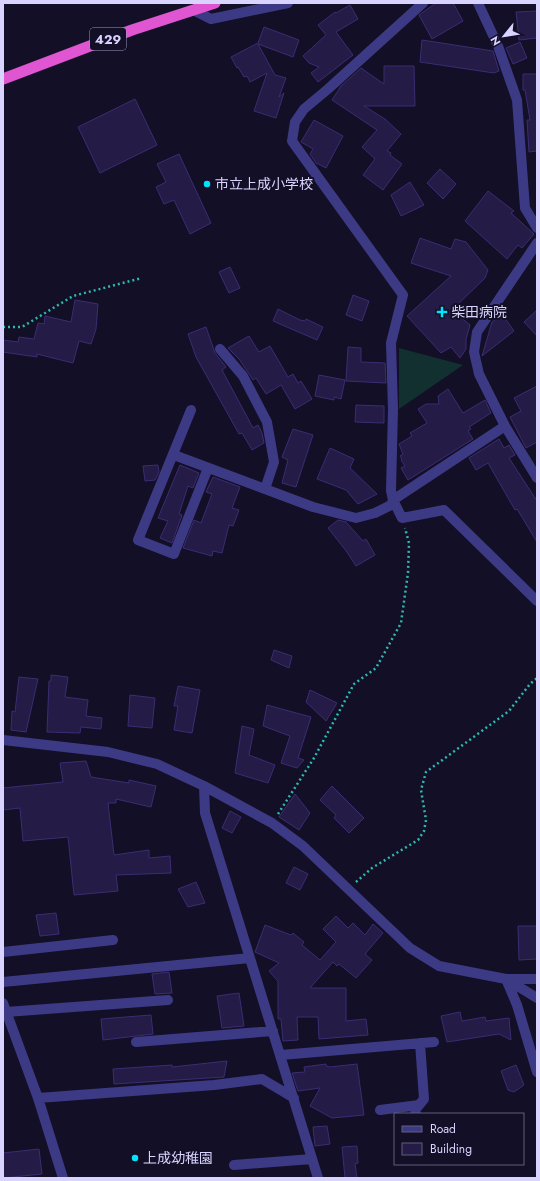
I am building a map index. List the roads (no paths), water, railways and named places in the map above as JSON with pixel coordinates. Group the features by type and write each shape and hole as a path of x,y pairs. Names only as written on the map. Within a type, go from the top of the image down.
{"highway":[{"name":"429","path":"3,79 132,30 215,3"}],"street":[{"path":"193,10 211,19 288,3"},
{"path":"423,3 304,109 295,122 292,141 403,295 391,343 393,500 402,518 444,510 537,601"},
{"path":"478,3 498,46 516,100 525,208 537,228"},
{"path":"537,243 477,332 474,352 479,374 506,426 533,464 537,478"},
{"path":"220,349 242,376 267,422 274,462 265,489"},
{"path":"191,410 174,455 138,540 174,554 208,468"},
{"path":"174,455 313,507 356,518 374,513 391,505 393,500 506,426"},
{"path":"3,740 108,752 157,764 204,786 272,823 303,846 410,948 439,966 506,979 537,979"},
{"path":"204,786 205,813 318,1178"},
{"path":"3,952 113,940"},
{"path":"3,982 250,958"},
{"path":"506,979 537,998"},
{"path":"506,979 517,1005 537,1072"},
{"path":"63,1178 38,1098 5,1007 168,1000"},
{"path":"136,1042 273,1031"},
{"path":"280,1055 434,1042"},
{"path":"380,1110 417,1109 424,1099 420,1043"},
{"path":"38,1098 214,1085 262,1079 294,1098"},
{"path":"234,1165 312,1159"}],"place":[{"name":"市立上成小学校","path":"207,184"},
{"name":"柴田病院","path":"442,312"},
{"name":"上成幼稚園","path":"135,1158"}]}
